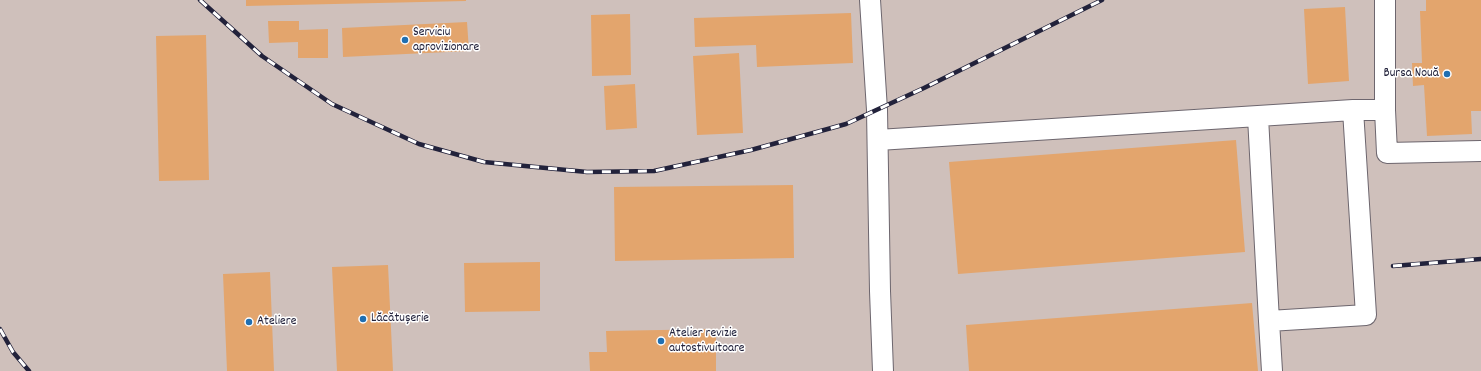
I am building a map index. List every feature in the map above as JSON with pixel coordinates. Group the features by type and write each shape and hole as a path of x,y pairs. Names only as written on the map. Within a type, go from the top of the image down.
{"lane":[{"path":"870,0 878,140 880,291 883,371"},
{"path":"1385,0 1385,110 1387,153 1481,150"},
{"path":"878,140 1353,110 1385,110"},
{"path":"1269,321 1366,315 1353,110"},
{"path":"1258,116 1272,371"}],"shaded area":[{"path":"0,0 1481,0 1481,371 0,371"}],"building":[{"path":"246,0 466,0 466,1 246,6"},
{"name":"Bursa Nouă","path":"1426,0 1481,0 1481,111 1471,111 1472,134 1427,136 1424,85 1413,86 1412,63 1422,63 1420,11 1426,11"},
{"path":"1345,7 1349,81 1308,84 1304,9"},
{"path":"851,13 853,63 757,67 756,45 695,47 694,18"},
{"path":"630,14 631,75 592,76 591,15"},
{"path":"268,21 299,21 299,30 328,29 328,58 298,58 298,42 269,43"},
{"name":"Serviciu aprovizionare","path":"467,22 469,51 343,57 342,28"},
{"path":"206,35 209,180 159,181 156,36"},
{"path":"739,53 743,133 697,135 693,56"},
{"path":"635,84 637,128 606,130 604,86"},
{"path":"1236,140 1245,252 958,274 949,162"},
{"path":"793,185 794,258 615,261 614,187"},
{"path":"540,262 540,311 465,312 464,263"},
{"name":"Lăcătușerie","path":"388,265 393,371 337,371 332,267"},
{"name":"Ateliere","path":"270,272 274,371 227,371 223,274"},
{"path":"1252,303 1258,371 969,371 966,325"},
{"name":"Atelier revizie autostivuitoare","path":"716,329 716,371 590,371 589,352 607,352 606,331"}],"railway":[{"path":"200,0 262,56 332,104 419,144 484,162 587,172 654,171 751,150 846,124 924,88 1102,0"},
{"path":"1393,266 1481,259"},
{"path":"0,329 13,352 29,371"}],"place":[{"name":"Serviciu aprovizionare","path":"405,40"},
{"name":"Bursa Nouă","path":"1447,74"},
{"name":"Lăcătușerie","path":"363,319"},
{"name":"Ateliere","path":"249,322"},
{"name":"Atelier revizie autostivuitoare","path":"661,341"}]}
